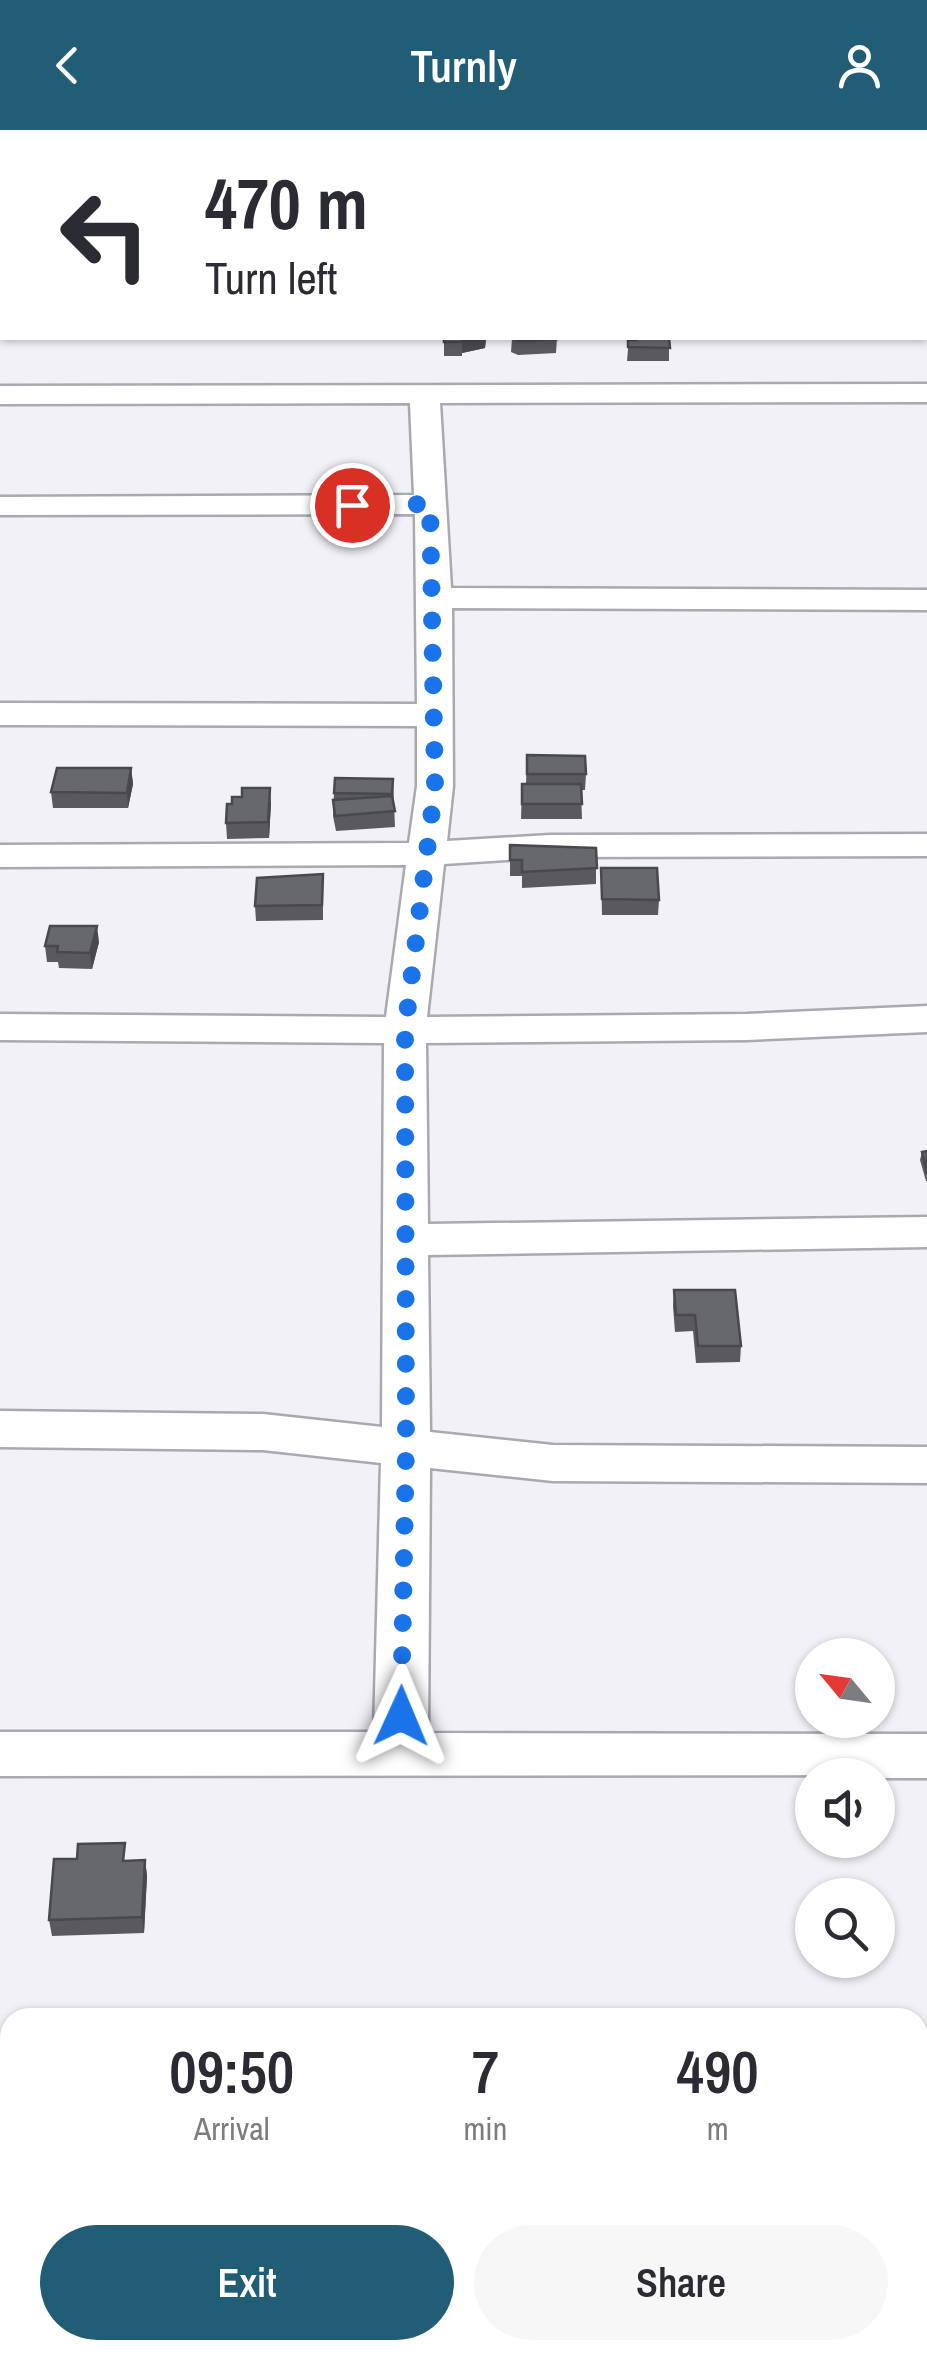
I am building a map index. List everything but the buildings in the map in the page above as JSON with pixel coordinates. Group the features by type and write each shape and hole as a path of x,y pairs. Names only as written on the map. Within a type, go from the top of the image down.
{"street":[{"path":"0,396 927,393"},
{"path":"401,1755 406,1446 405,1030 435,786 435,598 425,396"},
{"path":"0,506 430,504"},
{"path":"435,598 927,600"},
{"path":"0,714 434,715"},
{"path":"0,856 425,854 550,846 927,845"},
{"path":"0,1027 405,1030 747,1027 927,1019"},
{"path":"405,1240 927,1232"},
{"path":"0,1429 263,1432 553,1463 927,1465"},
{"path":"0,1754 927,1756"}],"route":[{"path":"352,505 430,504 435,598 435,786 405,1030 406,1446 401,1716"}]}
